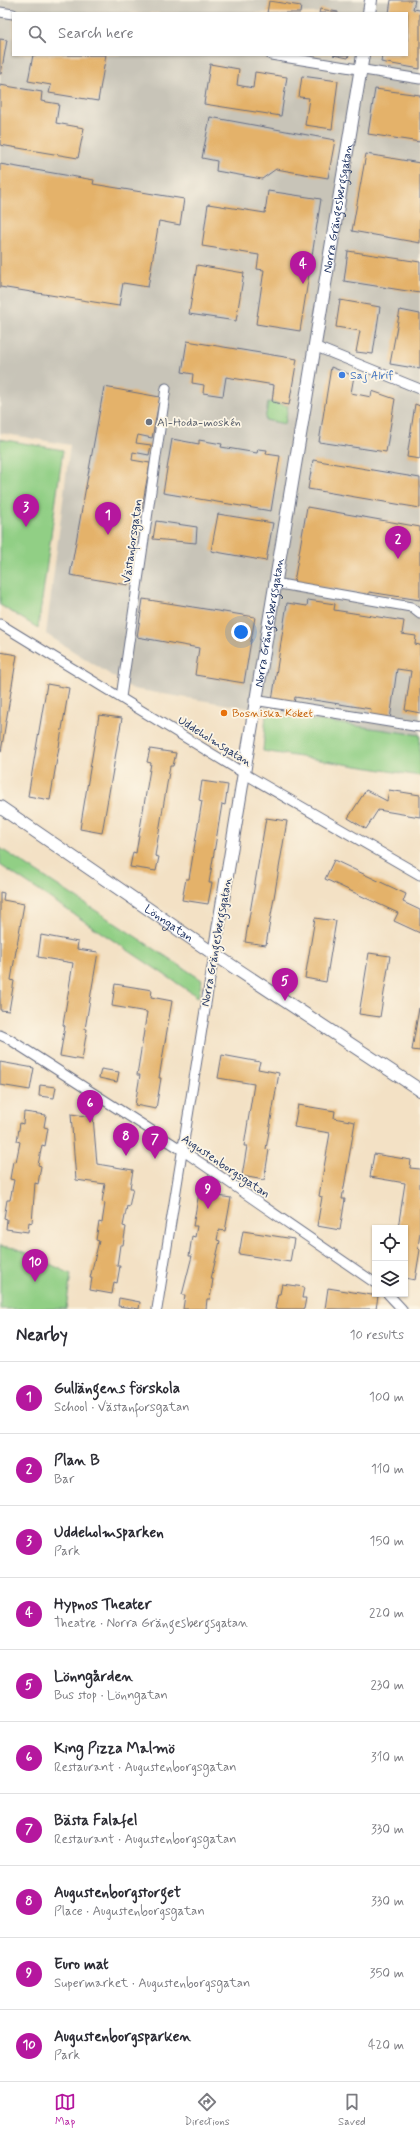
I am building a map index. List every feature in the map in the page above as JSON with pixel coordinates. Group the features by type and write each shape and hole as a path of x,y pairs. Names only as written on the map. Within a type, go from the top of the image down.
{"street":[{"path":"369,12 372,0"},
{"path":"0,12 12,14"},
{"path":"277,56 420,79"},
{"name":"Norra Grängesbergsgatan","path":"157,1309 214,954 245,774 254,700 363,56"},
{"path":"314,346 420,389"},
{"name":"Västanforsgatan","path":"121,697 166,388"},
{"path":"274,583 412,607 420,614"},
{"name":"Uddeholmsgatan","path":"0,624 245,774 420,875"},
{"path":"254,700 420,727"},
{"name":"Lönngatan","path":"0,807 214,954 420,1090"},
{"name":"Augustenborgsgatan","path":"0,1035 9,1039 182,1150 372,1280"},
{"path":"391,1297 402,1309"}],"shaded area":[{"path":"0,0 420,0 420,736 133,689 46,634 70,445 0,433"}],"green space":[{"path":"268,402 288,406 285,424 265,420"},
{"path":"0,439 63,450 38,628 0,605"},
{"path":"266,713 420,735 420,776 263,751"},
{"path":"0,848 202,980 198,997 0,865"},
{"path":"0,1246 16,1248 71,1274 66,1309 0,1309"}],"building":[{"path":"391,0 415,0 413,9 420,10 420,69 381,62 382,56 408,56 408,12 389,12"},
{"path":"269,1 301,6 300,12 267,12"},
{"path":"320,9 338,12 319,12"},
{"path":"0,39 7,40 1,74 0,74"},
{"path":"33,56 106,56 98,101 49,93 51,85 28,81"},
{"path":"338,56 349,56 348,58"},
{"path":"210,64 239,69 237,85 253,88 255,72 287,77 281,116 204,104"},
{"path":"302,76 338,81 332,129 305,125 309,98 299,97"},
{"path":"0,85 42,92 41,101 59,104 56,123 84,128 78,158 0,145"},
{"path":"375,89 420,95 420,142 368,134"},
{"path":"210,117 335,140 328,178 276,169 262,179 216,171 217,161 202,158"},
{"path":"366,154 420,163 420,243 352,231"},
{"path":"0,164 94,180 93,184 184,199 180,225 159,221 148,287 123,283 119,306 0,287"},
{"path":"268,191 321,199 300,331 256,324 264,270 257,269 259,255 202,246 208,204 265,213"},
{"path":"348,251 420,262 420,293 344,281"},
{"path":"197,265 244,273 236,321 189,314"},
{"path":"340,300 380,307 373,354 356,352 360,331 336,327"},
{"path":"400,310 420,314 420,369 390,364"},
{"path":"187,341 297,359 289,405 272,402 274,385 226,377 223,396 203,393 204,385 192,383 193,374 182,372"},
{"path":"331,367 354,376 351,393 371,397 372,391 395,399 386,452 319,442"},
{"path":"104,387 160,397 152,438 138,435 136,443 151,445 149,455 133,452 132,460 150,463 128,585 70,575"},
{"path":"415,404 420,406 420,459 407,457"},
{"path":"172,439 199,444 199,440 222,444 221,447 257,453 258,449 267,450 266,454 280,456 271,511 163,493"},
{"path":"313,460 420,478 420,508 308,489"},
{"path":"307,507 420,527 420,600 369,592 369,595 294,582"},
{"path":"218,514 273,523 266,561 211,551"},
{"path":"156,521 197,527 196,543 153,539"},
{"path":"143,599 255,617 244,683 195,675 199,648 137,637"},
{"path":"308,600 335,604 334,610 404,621 402,634 416,636 415,644 420,645 420,713 405,710 411,671 397,669 390,720 370,717 371,709 295,697 294,704 272,701 287,603 307,606"},
{"path":"0,652 17,655 1,752 0,752"},
{"path":"47,684 69,688 50,800 28,796"},
{"path":"99,715 122,718 102,833 80,829"},
{"path":"150,749 176,753 173,766 170,766 155,856 159,857 156,871 130,867 133,852 136,853 151,763 147,762"},
{"path":"202,781 228,785 225,805 222,804 209,883 212,883 208,904 182,900 186,879 189,879 202,801 199,800"},
{"path":"366,790 387,801 389,790 420,795 420,817 378,810 366,829 348,818"},
{"path":"266,818 287,821 266,945 245,942"},
{"path":"334,860 406,894 403,902 420,910 420,933 394,921 398,913 325,879"},
{"path":"0,892 4,893 3,900 24,904 11,980 14,981 9,1011 0,1010"},
{"path":"315,918 336,921 326,982 305,978"},
{"path":"41,935 78,942 77,949 98,952 85,1029 87,1029 82,1060 60,1056 65,1026 63,1025 73,963 38,957"},
{"path":"369,953 390,956 380,1017 359,1014"},
{"path":"115,984 152,990 151,997 172,1001 159,1078 161,1078 156,1109 135,1105 140,1075 137,1075 147,1012 112,1006"},
{"path":"420,1008 420,1051 412,1050"},
{"path":"222,1055 260,1062 258,1069 279,1073 266,1149 269,1150 264,1180 242,1176 247,1146 244,1146 254,1084 218,1078"},
{"path":"0,1062 34,1068 30,1090 0,1085"},
{"path":"101,1069 119,1072 117,1082 99,1078"},
{"path":"40,1085 56,1087 54,1098 39,1096"},
{"path":"298,1105 335,1111 334,1118 355,1122 342,1199 345,1199 340,1230 317,1226 322,1197 319,1196 330,1133 294,1127"},
{"path":"24,1112 46,1115 44,1127 48,1128 45,1146 42,1145 38,1165 41,1166 38,1184 35,1183 32,1223 29,1222 28,1232 6,1229 7,1219 4,1218 7,1200 10,1200 14,1180 10,1179 13,1161 16,1162 20,1142 17,1141 20,1123 23,1124"},
{"path":"71,1114 93,1117 97,1164 133,1170 130,1188 133,1188 129,1207 127,1206 123,1226 126,1227 123,1245 120,1245 117,1266 120,1266 117,1283 114,1282 112,1294 90,1290 92,1278 90,1278 99,1241 96,1240 99,1222 102,1223 105,1203 102,1202 105,1184 76,1180"},
{"path":"374,1154 411,1160 410,1168 420,1169 420,1233 418,1248 420,1250 415,1280 408,1279 408,1225 398,1225 405,1183 370,1177"},
{"path":"199,1193 231,1198 225,1231 219,1230 217,1240 220,1241 211,1279 213,1279 210,1299 207,1299 206,1309 183,1309 185,1295 182,1295 192,1256 189,1256 192,1236 195,1237 197,1226 193,1226"},
{"path":"243,1231 294,1239 290,1262 239,1254"},
{"path":"282,1284 304,1287 302,1298 306,1298 304,1309 275,1309"},
{"path":"328,1288 378,1297 376,1309 325,1309"},
{"path":"119,1298 140,1302 139,1309 118,1306"}],"place":[{"name":"Hypnos Theater","path":"303,284"},
{"name":"Saj Alrif","path":"342,375"},
{"name":"Al-Hoda-moskén","path":"149,422"},
{"name":"Uddeholmsparken","path":"26,527"},
{"name":"Gullängens förskola","path":"108,535"},
{"name":"Plan B","path":"398,559"},
{"name":"Bosniska Köket","path":"224,713"},
{"name":"Lönngården","path":"285,1001"},
{"name":"King Pizza Malmö","path":"90,1123"},
{"name":"Augustenborgstorget","path":"126,1156"},
{"name":"Bästa Falafel","path":"155,1159"},
{"name":"Euro mat","path":"208,1209"},
{"name":"Augustenborgsparken","path":"35,1282"}]}
